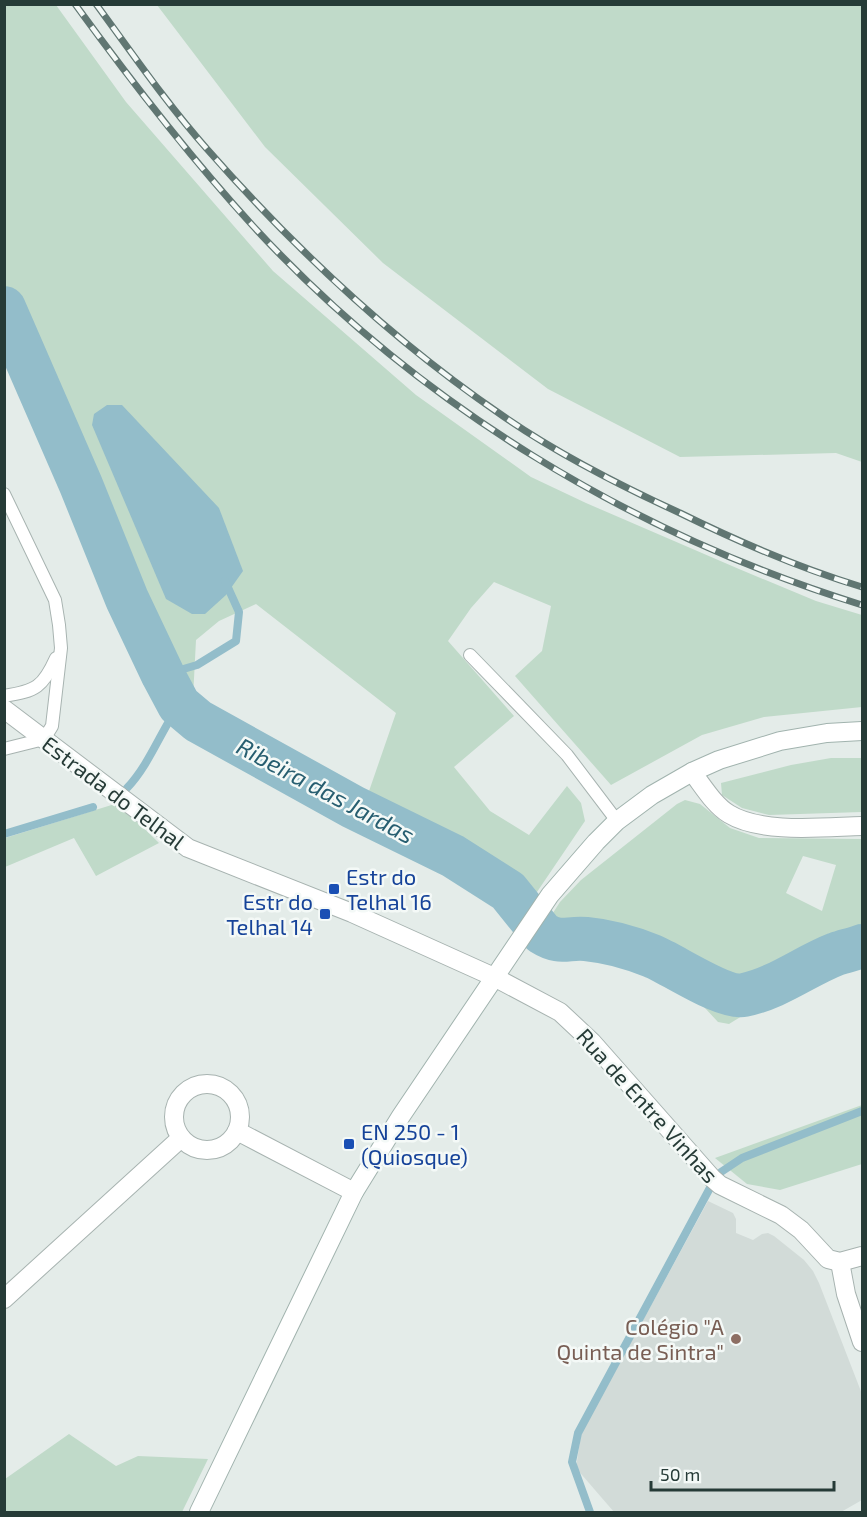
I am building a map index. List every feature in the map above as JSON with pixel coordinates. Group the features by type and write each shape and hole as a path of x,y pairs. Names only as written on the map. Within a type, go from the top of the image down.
{"street":[{"name":"Estrada do Telhal","path":"4,709 188,848 352,913 494,977"},
{"path":"199,1512 354,1192 401,1116 550,895 617,821 652,795 692,772 719,760 780,741 827,733 862,731"},
{"path":"692,772 719,807 746,821 782,828 862,826"},
{"name":"Rua de Entre Vinhas","path":"494,977 560,1012 572,1021 720,1185 781,1215 801,1230 828,1259 840,1262"},
{"path":"197,1085 219,1086 228,1091 239,1110 240,1120 237,1131 231,1140 221,1147 199,1150 189,1146 175,1129 173,1118 175,1107 187,1090 197,1085"},
{"path":"237,1131 354,1192"},
{"path":"4,1299 181,1138"},
{"path":"862,1256 840,1262 846,1294 862,1342"}],"lane":[{"path":"4,494 55,600 61,648 52,726 44,739 4,749"},
{"path":"4,696 36,689 47,678 61,648"},
{"path":"470,655 567,755 617,821"}],"shaded area":[{"name":"Colégio \"A Quinta de Sintra\"","path":"708,1201 733,1213 736,1219 736,1233 753,1240 762,1234 768,1233 774,1236 804,1260 819,1283 862,1394 862,1500 841,1512 614,1512 576,1468 581,1434"}],"green space":[{"path":"4,5 56,5 126,102 273,271 416,395 531,477 739,569 816,601 862,615 862,707 764,717 702,735 611,785 515,676 542,651 551,606 494,582 471,608 448,641 514,716 454,767 490,811 529,835 567,786 581,803 585,821 516,923 499,898 456,870 190,725 154,676 5,337","holes":["256,604 396,713 368,794 193,698 196,640 219,621"]},
{"path":"157,5 862,5 862,462 836,453 680,457 548,389 383,263 265,147"},
{"path":"831,758 862,758 862,812 769,815 742,808 722,795 721,783 791,765"},
{"path":"685,800 700,804 730,828 759,838 862,839 862,960 781,992 729,1024 718,1022 691,993 634,967 529,950 560,902 581,880","holes":["803,856 836,865 822,911 786,893"]},
{"path":"118,803 159,843 96,876 74,838 5,867 5,838"},
{"path":"862,1105 862,1164 780,1190 747,1184 715,1158"},
{"path":"69,1434 116,1466 138,1456 208,1459 182,1512 5,1512 5,1479"}],"water":[{"path":"107,405 122,405 219,508 243,571 226,595 205,614 192,614 166,599 92,425 94,414"}],"waterway":[{"name":"Ribeira das Jardas","path":"4,308 81,485 127,599 179,705 198,721 353,807 453,856 508,891 542,933 554,939 594,940 628,948 652,956 711,987 735,995 756,992 836,954 862,946"},
{"path":"163,675 197,665 236,641 239,612 225,581"},
{"path":"127,788 142,769 179,705"},
{"path":"4,834 93,807"},
{"path":"721,1172 742,1158 862,1111"},
{"path":"590,1512 572,1462 578,1433 711,1186"}],"railway":[{"path":"75,4 161,118 253,226 317,290 385,350 457,405 533,456 611,501 693,541 777,576 862,605"},
{"path":"96,4 192,132 240,186 310,258 347,292 384,325 462,387 545,443 634,491 770,554 862,587"}],"place":[{"name":"Estr do Telhal 16","path":"334,889"},
{"name":"Estr do Telhal 14","path":"325,914"},
{"name":"EN 250 - 1 (Quiosque)","path":"349,1144"},
{"name":"Colégio \"A Quinta de Sintra\"","path":"736,1339"}]}
